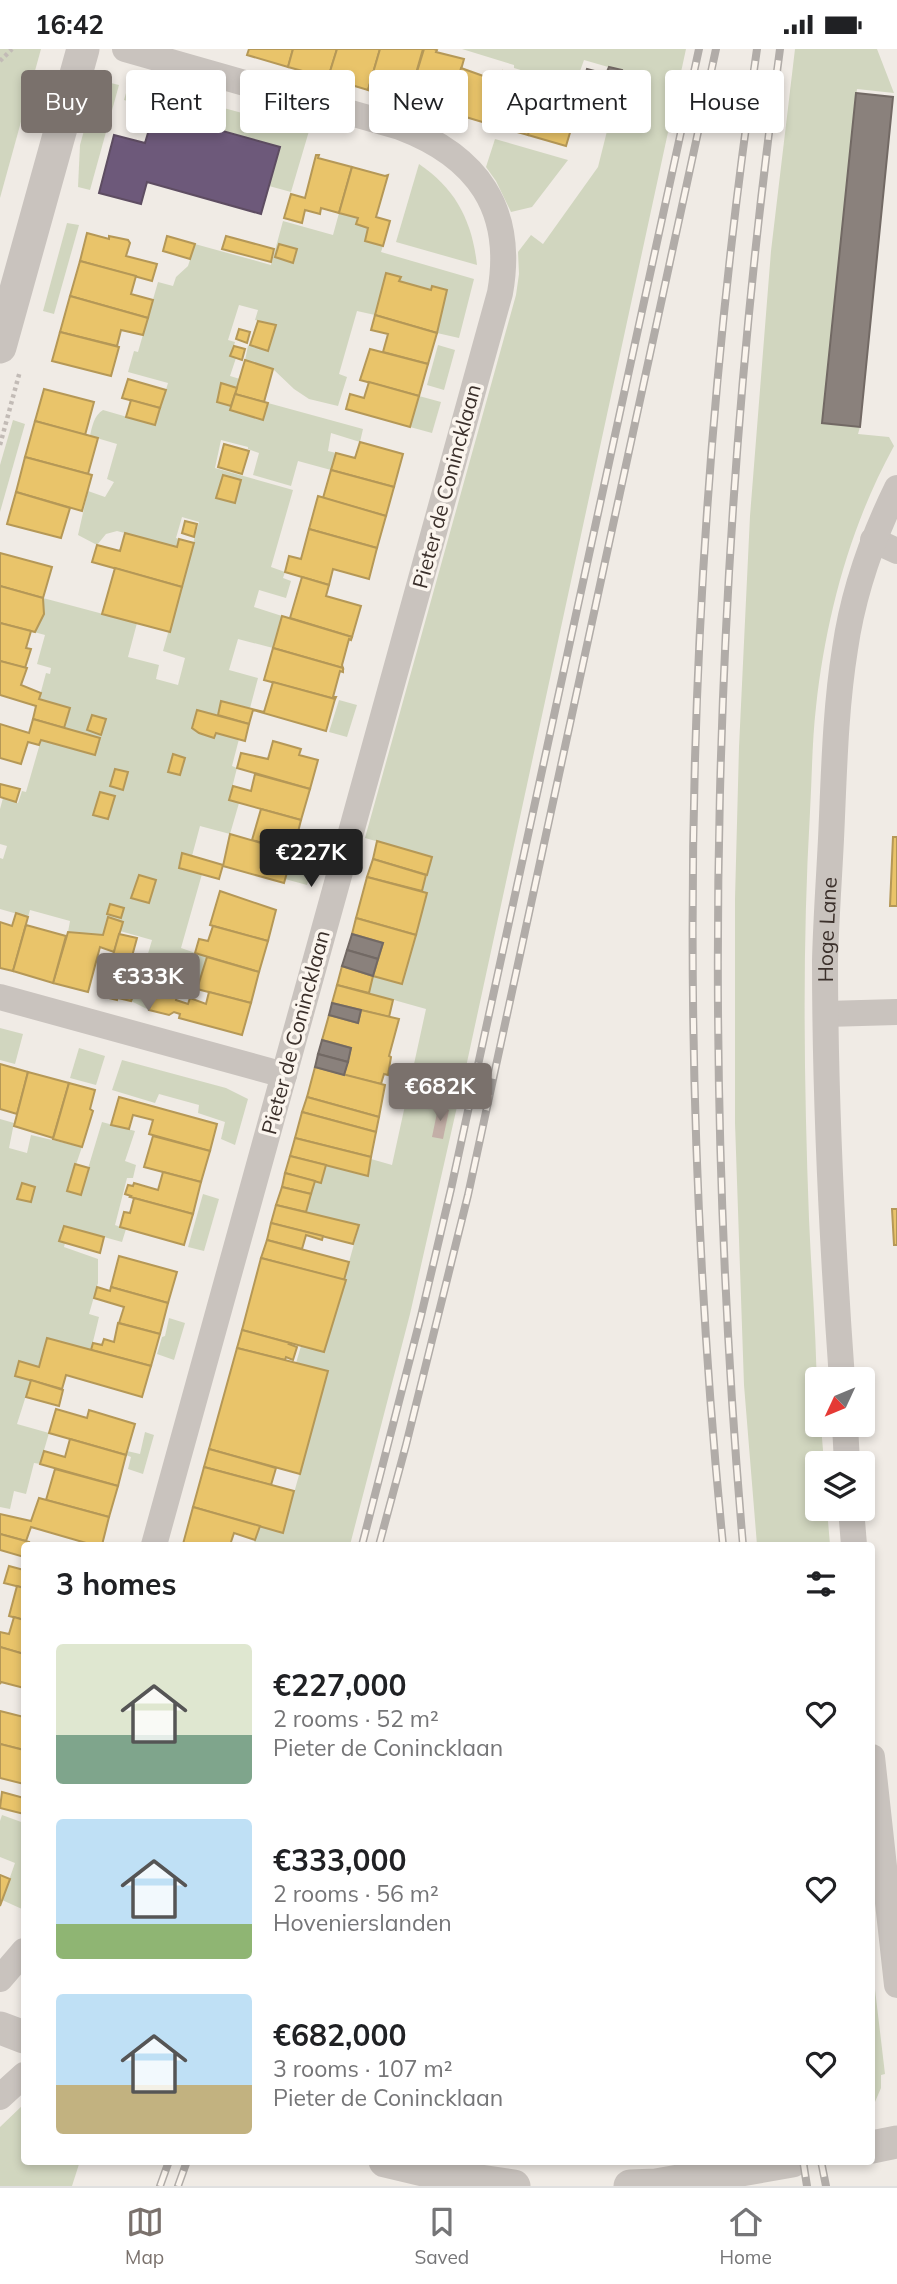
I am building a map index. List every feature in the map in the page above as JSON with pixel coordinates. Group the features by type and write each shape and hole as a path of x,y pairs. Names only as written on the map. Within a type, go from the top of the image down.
{"street":[{"path":"0,347 83,49"},
{"name":"Pieter de Conincklaan","path":"125,49 400,127 437,143 459,159 480,183 503,235 504,254 500,293 155,1542"},
{"name":"Hoge Lane","path":"841,1367 834,1257 825,959 833,790 845,649 859,586 873,540 897,488"},
{"path":"873,540 897,551"},
{"path":"0,997 284,1075"},
{"path":"826,1014 897,1012"},
{"path":"852,1521 854,1542"},
{"path":"875,1784 897,1985"},
{"path":"0,1979 21,1954"},
{"path":"0,2028 21,2035"},
{"path":"0,2097 21,2078"},
{"path":"875,2146 897,2142"},
{"path":"401,2165 453,2178 514,2186"},
{"path":"630,2186 718,2180 776,2165"}],"path":[{"path":"0,61 12,49"}],"green space":[{"path":"0,49 41,49 35,70 21,70 21,122 0,198"},
{"path":"462,49 686,49 681,70 665,70 665,133 668,133 466,1067 410,1314 351,1542 254,1542 260,1526 283,1532 328,1372 296,1363 301,1346 324,1351 346,1281 344,1280 359,1226 306,1212 315,1181 321,1182 326,1165 367,1176 371,1159 392,1165 426,1009 369,993 373,976 402,983 427,894 422,891 432,857 365,838 516,295 518,252 531,235 543,244 598,167 606,133 651,133 651,70 619,70 584,60 580,70 514,68 514,65"},
{"path":"795,49 877,49 894,93 857,89 822,423 860,427 858,434 889,437 894,446 878,476 853,540 842,572 826,639 813,746 806,914 806,1117 816,1367 805,1367 805,1437 822,1437 823,1451 805,1451 805,1521 828,1521 830,1542 757,1542 744,1385 735,1123 735,899 750,516 771,251"},
{"path":"112,83 119,85 112,110"},
{"path":"226,109 240,112 240,133 308,133 291,192 269,186 279,147 226,132"},
{"path":"83,133 106,133 90,190 78,187 80,145"},
{"path":"495,139 568,160 532,207 511,212 486,167"},
{"path":"419,164 443,184 460,207 471,234 477,265 396,242"},
{"path":"339,213 358,218 356,224 368,228 365,241 383,246 381,252 474,279 459,338 437,333 447,290 432,286 431,290 399,281 400,278 386,274 375,315 357,311 339,374 347,377 338,406 309,399 273,369 245,360 250,345 268,351 276,326 255,320 258,310 239,305 228,340 235,342 231,356 236,358 230,376 240,379 237,388 221,384 218,402 231,406 230,410 262,420 268,403 363,429 360,442 331,433 328,451 336,453 331,470 298,461 291,486 253,475 259,453 248,447 221,440 215,468 293,490 271,567 285,572 283,578 291,581 286,598 259,590 254,607 282,616 273,648 238,639 229,670 258,678 250,708 222,701 218,715 197,710 192,728 199,733 214,738 216,733 239,739 232,766 237,768 229,800 239,803 230,834 200,826 192,856 182,853 179,867 202,874 181,948 207,957 197,989 179,984 178,993 156,987 149,1010 131,1001 134,992 120,987 124,969 142,974 152,940 120,931 123,922 109,918 103,935 68,932 70,921 30,910 28,917 0,909 0,858 3,859 7,846 0,844 0,809 3,798 18,803 22,791 26,792 41,740 95,754 100,738 64,728 70,708 39,699 46,673 50,674 51,668 37,664 45,635 34,632 44,614 43,598 137,623 128,657 159,665 156,679 178,685 185,658 163,651 199,522 182,517 176,538 179,539 177,547 117,531 106,534 97,545 78,535 88,491 105,497 114,482 107,479 117,444 90,436 93,425 97,415 103,410 155,425 168,383 128,372 134,351 138,352 158,282 173,286 176,277 188,266 195,244 271,265 283,221 333,235"},
{"path":"67,223 79,225 54,314 43,311"},
{"path":"438,345 455,350 444,390 427,385"},
{"path":"419,396 441,402 432,433 410,427"},
{"path":"13,420 25,424 0,512 0,465"},
{"path":"339,700 357,705 347,737 329,732"},
{"path":"293,852 315,858 307,885 285,879"},
{"path":"0,1028 23,1034 15,1064 0,1060"},
{"path":"79,1048 105,1056 96,1085 70,1078"},
{"path":"122,1060 226,1088 248,1099 235,1145 221,1139 225,1122 198,1113 199,1105 159,1094 155,1103 112,1090"},
{"path":"0,1119 14,1123 9,1148 27,1153 31,1135 82,1147 67,1191 80,1195 102,1122 135,1131 125,1161 136,1165 133,1178 127,1178 115,1225 126,1229 122,1242 64,1226 59,1241 65,1243 64,1247 98,1259 98,1283 89,1314 99,1317 91,1350 48,1338 39,1367 19,1362 15,1376 31,1380 17,1424 49,1433 40,1464 34,1463 26,1494 14,1491 10,1509 0,1507"},
{"path":"203,1194 219,1199 204,1251 188,1247"},
{"path":"169,1318 185,1323 174,1360 157,1354"},
{"path":"145,1432 154,1435 143,1474 128,1469 131,1457 126,1455 127,1451 140,1454"},
{"path":"2,1815 21,1822 21,1909 2,1900 15,1863 0,1857"},
{"path":"875,1989 885,2074 881,2075 881,2088 875,2102"},
{"path":"21,2107 21,2165 79,2165 72,2186 0,2186 0,2127"}],"building: Homes":[{"path":"249,49 293,49 288,67 247,55"},
{"path":"293,49 337,49 330,70 299,70 288,67"},
{"path":"337,49 380,49 374,70 369,70 368,90 355,86 355,70 330,70"},
{"path":"380,49 423,49 417,70 374,70"},
{"path":"424,49 434,49 436,52 464,59 461,70 418,70"},
{"path":"468,71 482,76 482,122 468,118"},
{"path":"529,133 570,133 566,146"},
{"path":"316,155 319,155 318,158 352,167 339,213 321,208 320,214 305,210 302,223 284,218 291,194 305,198"},
{"path":"352,167 388,175 376,217 390,221 383,246 365,241 368,228 356,224 358,218 339,213"},
{"path":"87,233 109,239 109,236 128,240 130,243 126,256 157,264 152,281 80,261"},
{"path":"167,236 195,244 190,259 163,251"},
{"path":"226,236 274,249 271,262 222,249"},
{"path":"279,244 297,249 293,263 275,257"},
{"path":"80,261 136,276 131,294 153,300 148,318 70,296"},
{"path":"386,273 401,277 399,281 431,290 432,286 447,290 437,333 375,315"},
{"path":"70,296 148,318 143,335 121,330 117,346 60,332"},
{"path":"375,315 437,333 428,364 383,352 388,334 371,330"},
{"path":"258,321 276,325 268,351 250,345"},
{"path":"239,329 250,332 247,343 236,339"},
{"path":"60,332 119,347 111,376 52,361"},
{"path":"234,346 245,349 242,360 230,356"},
{"path":"370,349 428,364 419,396 360,380"},
{"path":"245,360 273,369 264,402 235,394"},
{"path":"128,379 166,390 160,408 122,398"},
{"path":"369,382 419,396 410,427 346,409 350,394 364,398"},
{"path":"221,383 237,388 231,406 217,402"},
{"path":"44,389 94,402 85,435 35,421"},
{"path":"235,394 268,403 263,420 230,410"},
{"path":"131,400 160,408 155,425 126,417"},
{"path":"35,421 98,438 88,474 25,457"},
{"path":"360,442 403,454 394,487 331,470 336,453 355,458"},
{"path":"224,444 249,451 242,474 218,467"},
{"path":"25,457 92,475 82,511 16,492"},
{"path":"331,470 394,487 386,516 323,498"},
{"path":"223,475 241,480 235,503 216,498"},
{"path":"16,492 70,508 61,538 7,524"},
{"path":"318,496 386,516 377,548 309,529"},
{"path":"185,521 197,524 194,537 182,533"},
{"path":"309,529 377,548 369,579 333,569 329,585 285,572 289,556 301,559"},
{"path":"125,533 177,547 179,539 194,543 182,587 92,562 97,545 120,551"},
{"path":"0,553 52,567 43,598 0,586"},
{"path":"115,568 182,587 170,632 102,614"},
{"path":"302,577 329,585 326,596 361,606 352,637 290,618"},
{"path":"0,586 43,598 44,614 35,632 0,623"},
{"path":"282,616 352,637 349,639 343,668 273,648"},
{"path":"0,623 31,631 26,648 31,649 25,668 0,661"},
{"path":"273,648 343,668 333,697 336,697 335,699 264,680"},
{"path":"0,661 27,668 21,685 41,693 39,699 70,708 64,728 33,719 36,706 0,695"},
{"path":"273,682 335,699 326,731 253,710 249,724 218,715 221,701 264,712"},
{"path":"197,710 249,724 245,741 216,733 214,738 199,733 192,728"},
{"path":"92,715 106,719 101,735 87,730"},
{"path":"33,719 100,738 95,755 41,740 39,745 28,742 21,764 0,758 0,724 29,733"},
{"path":"273,741 301,749 299,755 318,760 310,789 237,768 241,753 268,759"},
{"path":"173,754 185,758 180,775 168,772"},
{"path":"115,769 128,772 123,790 110,786"},
{"path":"255,774 310,789 301,820 229,800 233,786 251,791"},
{"path":"0,784 20,789 16,802 0,797"},
{"path":"100,792 115,796 108,819 93,815"},
{"path":"261,809 301,820 293,852 252,840"},
{"path":"230,834 293,852 284,883 223,866"},
{"path":"893,837 897,837 897,906 890,906"},
{"path":"377,841 432,857 427,875 373,859"},
{"path":"182,853 223,865 219,879 179,868"},
{"path":"373,859 426,875 422,891 367,877"},
{"path":"139,875 156,880 149,903 131,898"},
{"path":"367,877 427,893 416,935 356,918"},
{"path":"220,891 276,910 268,941 210,925"},
{"path":"110,904 124,908 121,918 107,914"},
{"path":"16,913 28,917 13,971 0,968 0,922 12,926"},
{"path":"108,917 123,922 114,952 100,947 88,992 53,983 68,932 103,935"},
{"path":"356,918 416,935 402,984 373,976 383,943 352,934"},
{"path":"26,925 66,936 53,983 13,971"},
{"path":"213,926 268,941 259,972 195,953 199,939 208,941"},
{"path":"119,934 137,938 128,971 110,966"},
{"path":"207,957 259,972 251,1003 197,989"},
{"path":"342,966 373,976 369,993 337,985"},
{"path":"114,967 124,969 117,1000 105,997"},
{"path":"337,985 393,1000 389,1017 332,1003"},
{"path":"120,987 135,992 131,1001 118,998"},
{"path":"156,987 178,993 176,1000 188,1004 190,998 206,1004 209,992 251,1003 242,1035 179,1018 180,1014 174,1012 169,1015 149,1010"},
{"path":"361,1010 399,1019 389,1056 388,1075 384,1074 381,1084 344,1075 351,1048 322,1040 329,1015 358,1023"},
{"path":"0,1064 28,1072 17,1114 0,1109"},
{"path":"315,1067 385,1085 379,1117 307,1097"},
{"path":"28,1072 69,1083 53,1138 14,1126"},
{"path":"69,1083 95,1090 90,1109 93,1111 82,1147 53,1139"},
{"path":"119,1097 217,1124 210,1151 149,1134 153,1120 133,1115 129,1129 111,1125"},
{"path":"307,1097 379,1117 376,1132 302,1112"},
{"path":"302,1112 376,1132 371,1157 295,1138"},
{"path":"153,1136 210,1151 201,1182 144,1167"},
{"path":"295,1138 371,1157 368,1176 290,1156"},
{"path":"290,1156 326,1165 321,1183 285,1173"},
{"path":"75,1164 89,1168 81,1195 67,1191"},
{"path":"163,1172 201,1182 193,1214 125,1194 128,1185 133,1186 134,1183 158,1190"},
{"path":"285,1173 315,1181 311,1194 282,1187"},
{"path":"22,1183 35,1187 31,1202 17,1199"},
{"path":"282,1187 311,1194 306,1212 276,1205"},
{"path":"134,1198 193,1214 184,1245 120,1227 124,1212 130,1213"},
{"path":"276,1205 359,1225 353,1244 271,1223"},
{"path":"892,1209 897,1209 897,1245 894,1245"},
{"path":"271,1223 323,1236 322,1240 306,1235 302,1249 267,1240"},
{"path":"64,1226 104,1237 100,1253 59,1241"},
{"path":"267,1240 349,1262 344,1280 261,1258"},
{"path":"119,1256 177,1272 168,1303 111,1287"},
{"path":"261,1258 346,1280 324,1352 242,1330"},
{"path":"97,1287 110,1291 111,1287 168,1303 160,1334 119,1323 124,1307 94,1298"},
{"path":"118,1323 160,1334 151,1366 91,1350 93,1343 102,1345 104,1339 114,1342"},
{"path":"242,1330 297,1347 293,1360 237,1348"},
{"path":"47,1338 151,1366 142,1397 66,1375 62,1389 15,1376 19,1361 39,1367"},
{"path":"237,1348 328,1371 300,1474 209,1449"},
{"path":"31,1380 63,1390 59,1406 26,1397"},
{"path":"56,1409 87,1418 89,1410 135,1424 126,1455 49,1433"},
{"path":"70,1439 126,1455 118,1486 40,1464 44,1451 65,1457"},
{"path":"209,1449 276,1468 271,1485 204,1467"},
{"path":"204,1467 294,1491 283,1533 193,1507"},
{"path":"55,1469 118,1486 109,1517 46,1500"},
{"path":"39,1498 109,1517 103,1542 83,1542 31,1527 26,1541 0,1534 0,1514 31,1521"},
{"path":"193,1507 260,1526 255,1540 234,1533 231,1542 184,1542"},
{"path":"0,1534 29,1542 21,1542 21,1556 0,1550"},
{"path":"9,1566 21,1569 21,1587 4,1583"},
{"path":"17,1586 21,1587 21,1619 9,1616"},
{"path":"14,1617 21,1619 21,1653 0,1647 0,1632 9,1634"},
{"path":"0,1647 21,1653 21,1687 1,1682 0,1684"},
{"path":"0,1711 21,1716 21,1749 0,1744"},
{"path":"0,1744 21,1749 21,1783 0,1778"},
{"path":"2,1792 21,1797 21,1813 0,1808"},
{"path":"0,1875 10,1879 0,1906"}],"building: Offices":[{"path":"226,132 280,147 261,214 147,182 141,204 99,193 114,135 145,143 148,133"}],"building: Industry":[{"path":"856,93 893,97 860,427 822,423"},
{"path":"352,934 383,943 378,959 347,950"},
{"path":"347,950 378,959 373,976 342,966"},
{"path":"332,1003 361,1010 358,1023 329,1015"},
{"path":"322,1040 351,1048 348,1062 318,1054"},
{"path":"318,1054 348,1062 344,1075 315,1067"}],"building: Other":[{"path":"438,1108 449,1110 443,1139 432,1137"}],"railway":[{"path":"363,1542 451,1189 699,49"},
{"path":"380,1542 468,1195 716,49"},
{"path":"723,1542 707,1358 697,1171 693,983 694,796 701,609 714,422 733,235 757,49"},
{"path":"743,1542 729,1359 721,1172 718,984 720,796 727,608 739,421 757,235 780,49"},
{"path":"160,2186 168,2165"},
{"path":"178,2186 186,2165"},
{"path":"804,2165 807,2186"},
{"path":"822,2165 826,2186"}]}
